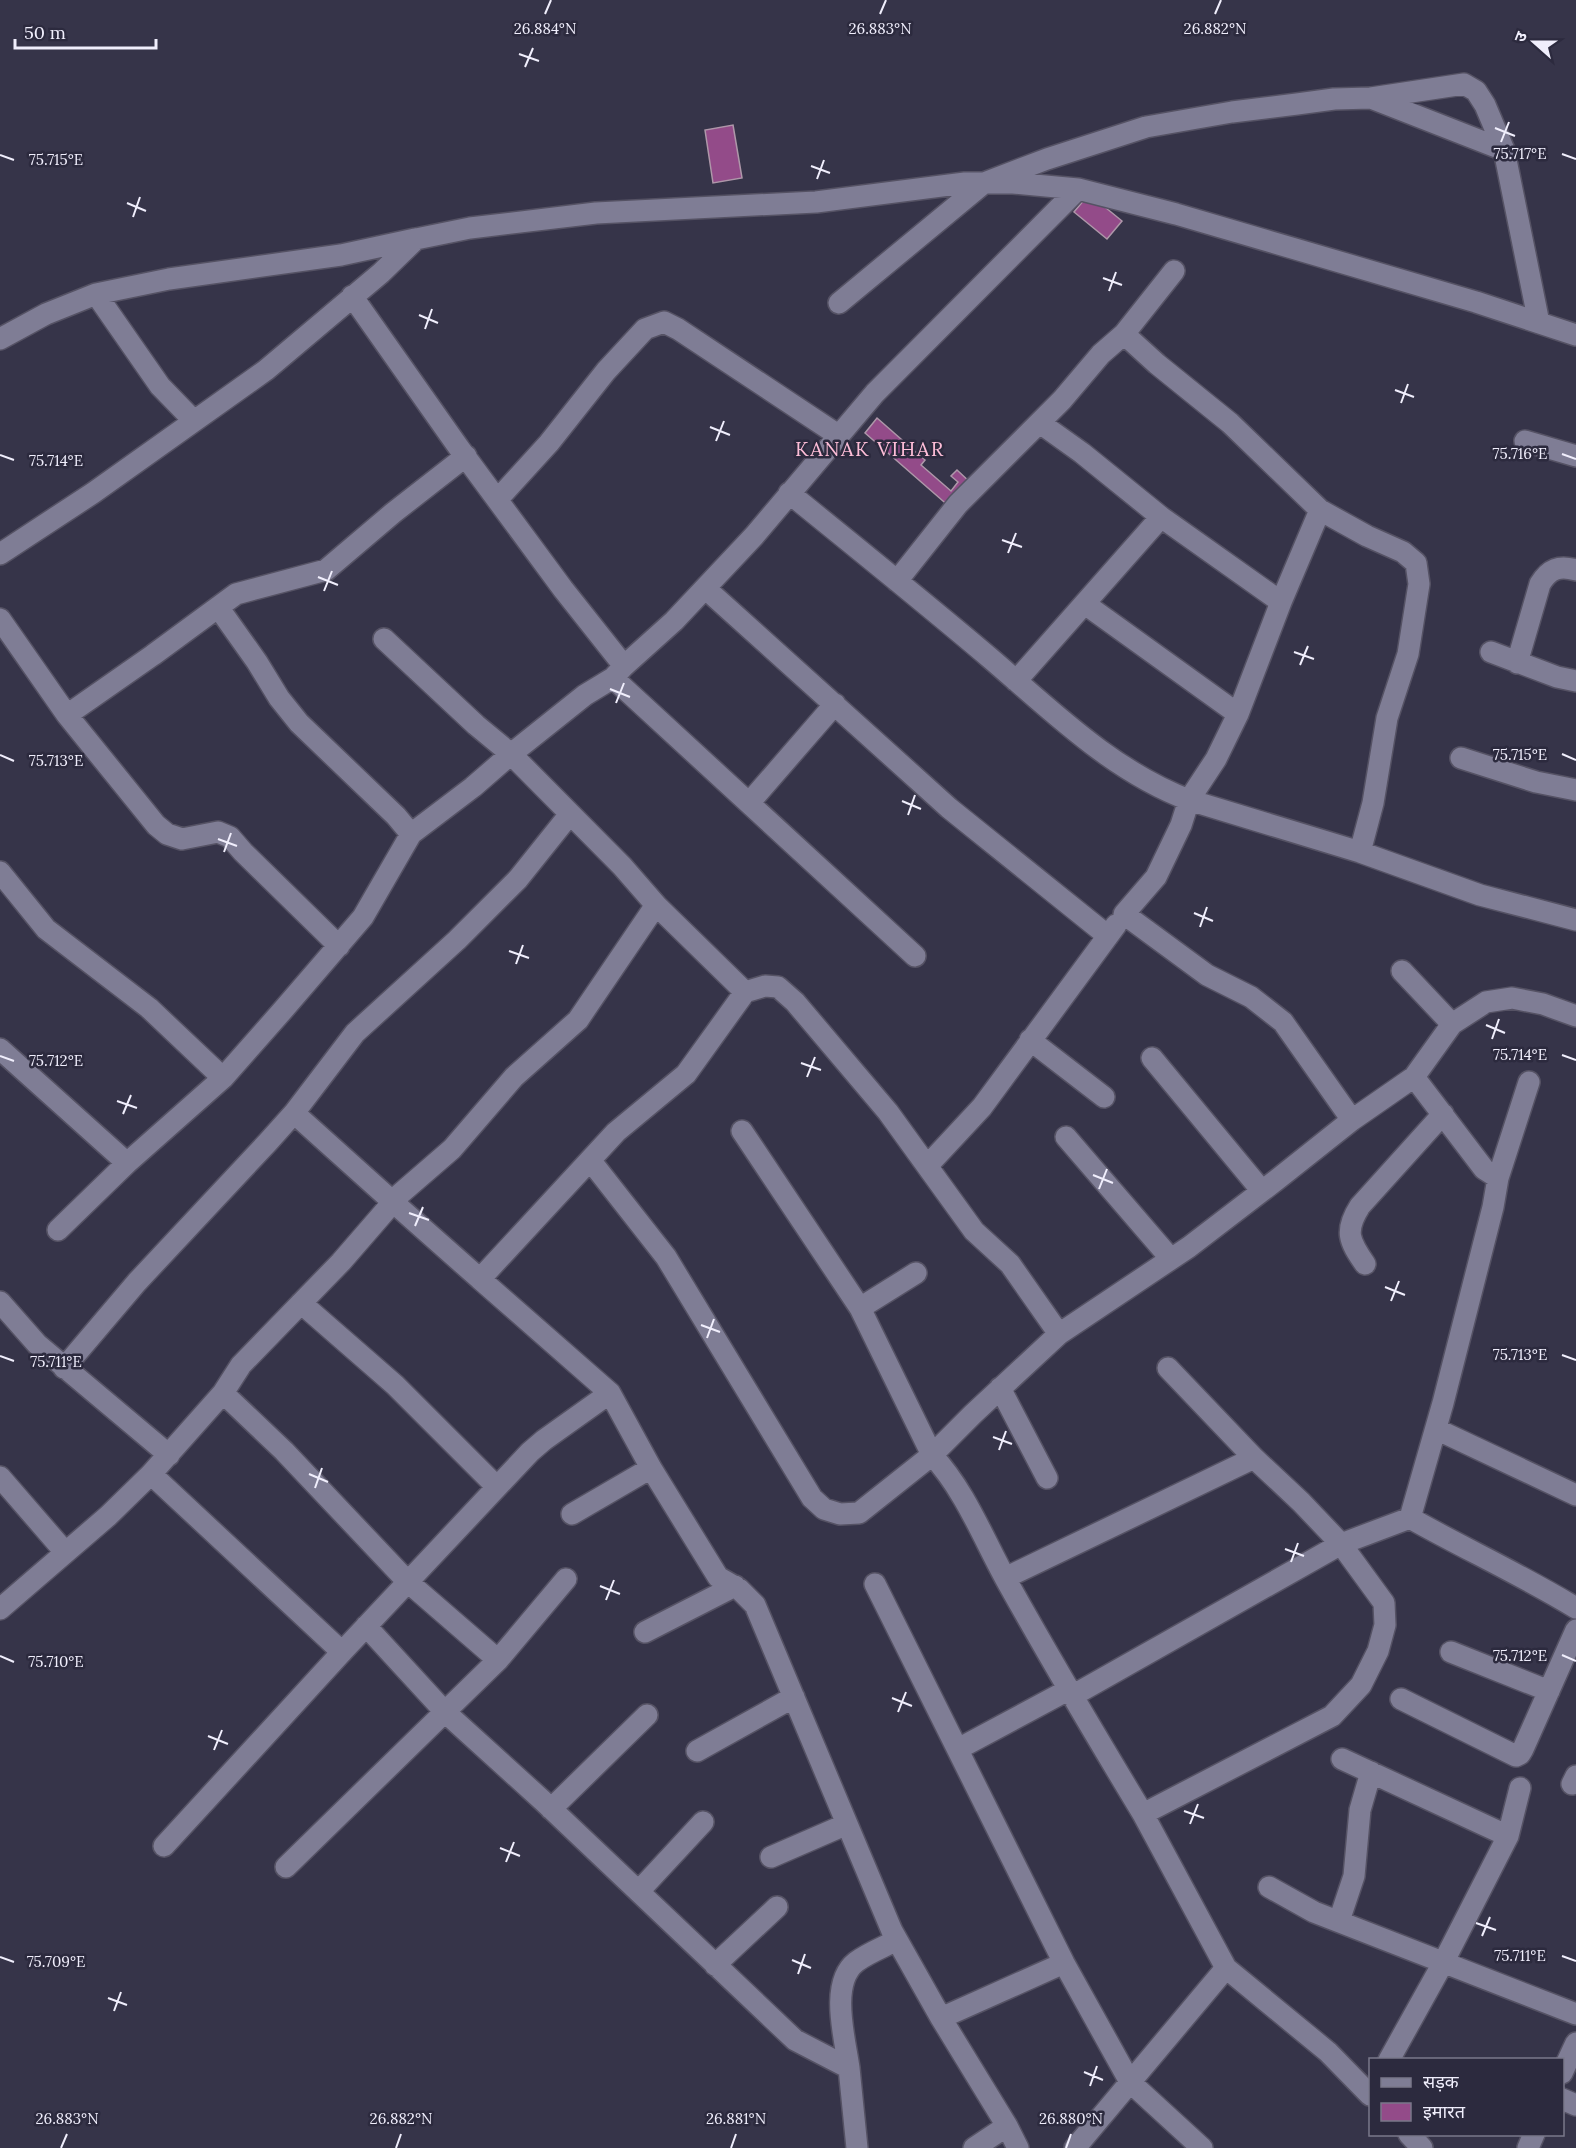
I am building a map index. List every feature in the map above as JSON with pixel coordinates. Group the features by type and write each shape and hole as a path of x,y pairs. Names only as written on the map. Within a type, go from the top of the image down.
{"street":[{"path":"839,303 984,183 1047,159 1146,127 1334,99 1371,98 1464,84 1476,91 1485,105 1504,150 1539,323"},
{"path":"1371,98 1504,150"},
{"path":"0,339 46,314 96,294 169,279 341,255 470,228 596,213 816,202 965,183 1013,183 1078,189 1176,214 1340,261 1576,335"},
{"path":"58,1230 127,1163 223,1078 363,917 411,834 473,788 511,754 585,695 618,672 674,621 754,536 875,393 1078,189"},
{"path":"0,554 93,493 266,370 381,273 416,239"},
{"path":"897,581 958,504 1062,400 1101,354 1124,334 1174,271"},
{"path":"96,294 160,386 194,422"},
{"path":"352,296 563,589 618,672 750,802 915,956"},
{"path":"498,499 549,443 606,371 645,329 664,322 838,435"},
{"path":"1124,334 1230,423 1320,510 1403,552 1416,563 1419,584 1408,654 1387,718 1373,803 1360,852"},
{"path":"1040,423 1082,453 1161,517 1281,602"},
{"path":"1525,441 1576,456"},
{"path":"67,716 236,594 326,570 393,513 466,456"},
{"path":"789,493 1095,748 1165,791 1360,852 1480,896 1576,920"},
{"path":"928,1165 982,1107 1124,914 1156,877 1181,825 1189,800 1216,759 1238,714 1281,602 1320,510"},
{"path":"1017,681 1161,517"},
{"path":"1517,663 1540,584 1545,576 1554,568 1567,567 1576,570"},
{"path":"705,588 950,808 1108,936"},
{"path":"1085,604 1238,714"},
{"path":"218,607 279,698 299,723 396,816 411,834"},
{"path":"0,619 67,716 156,825 167,834 182,839 218,832 230,837 339,946"},
{"path":"384,639 476,725 511,754 622,866 656,905 745,992"},
{"path":"1491,652 1557,677 1576,681"},
{"path":"750,802 835,704"},
{"path":"1461,758 1536,782 1576,790"},
{"path":"64,1368 137,1282 294,1113 355,1033 518,879 570,814"},
{"path":"0,872 46,929 149,1008 223,1078"},
{"path":"0,1609 108,1516 151,1474 223,1393 241,1365 341,1262 400,1194 452,1149 514,1077 578,1020 656,905"},
{"path":"1124,914 1207,975 1251,997 1283,1023 1352,1120"},
{"path":"1402,971 1452,1024"},
{"path":"480,1279 616,1132 686,1074 745,992 765,986 778,987 795,1002 888,1112 974,1231 1010,1264 1059,1334"},
{"path":"590,1160 666,1257 812,1498 824,1509 840,1514 859,1513 932,1455 1059,1334 1171,1259 1352,1120 1414,1077 1452,1024 1486,1002 1512,998 1543,1004 1576,1016"},
{"path":"1030,1040 1104,1097"},
{"path":"0,1049 127,1163"},
{"path":"1152,1058 1262,1191"},
{"path":"1414,1077 1484,1169 1498,1178"},
{"path":"1410,1518 1436,1429 1493,1207 1498,1178 1529,1082"},
{"path":"294,1113 610,1394 651,1468 718,1577 735,1586 755,1605 897,1940 941,2018 1008,2127 1017,2148"},
{"path":"1365,1264 1351,1244 1349,1230 1352,1218 1360,1206 1443,1114"},
{"path":"742,1131 860,1308 932,1455 962,1494 1005,1578 1070,1693 1143,1814 1226,1968 1328,2052 1369,2094"},
{"path":"1066,1137 1171,1259"},
{"path":"860,1308 916,1273"},
{"path":"0,1302 37,1344 169,1455"},
{"path":"301,1303 395,1385 497,1487"},
{"path":"1143,1814 1332,1716 1361,1685 1378,1651 1385,1625 1384,1603 1341,1544 1168,1368"},
{"path":"1000,1388 1047,1478"},
{"path":"223,1393 299,1467 408,1582 498,1660"},
{"path":"164,1846 497,1487 544,1440 610,1394"},
{"path":"1436,1429 1576,1495"},
{"path":"1005,1578 1254,1458"},
{"path":"572,1514 651,1468"},
{"path":"151,1474 342,1652"},
{"path":"0,1477 65,1552"},
{"path":"958,1749 1070,1693 1341,1544 1410,1518"},
{"path":"1410,1518 1536,1583 1576,1608"},
{"path":"286,1867 498,1660 566,1579"},
{"path":"875,1584 1064,1963 1130,2082 1202,2148"},
{"path":"645,1632 735,1586"},
{"path":"366,1626 444,1712 551,1809 795,2040 849,2068"},
{"path":"1401,1699 1516,1756 1523,1749 1576,1630"},
{"path":"1451,1652 1549,1691"},
{"path":"697,1751 794,1697"},
{"path":"551,1809 647,1715"},
{"path":"1342,1759 1508,1836"},
{"path":"1339,1921 1354,1876 1360,1810 1371,1772"},
{"path":"1390,2058 1508,1836 1520,1788"},
{"path":"639,1892 703,1822"},
{"path":"771,1857 847,1824"},
{"path":"1269,1887 1314,1912 1576,2014"},
{"path":"715,1965 777,1907"},
{"path":"857,2148 839,1997 845,1978 855,1963 897,1940"},
{"path":"941,2018 1064,1963"},
{"path":"1075,2148 1226,1968"},
{"path":"1564,2071 1576,2043"},
{"path":"974,2148 1008,2127"},
{"path":"1411,2136 1422,2148"}],"building":[{"path":"733,125 742,178 713,183 705,130"},
{"path":"1089,194 1122,221 1107,239 1074,212"},
{"path":"877,418 925,460 921,465 951,491 958,482 951,476 957,470 972,484 951,508 865,433"}],"district":[{"name":"KANAK VIHAR","path":"870,448"}]}
